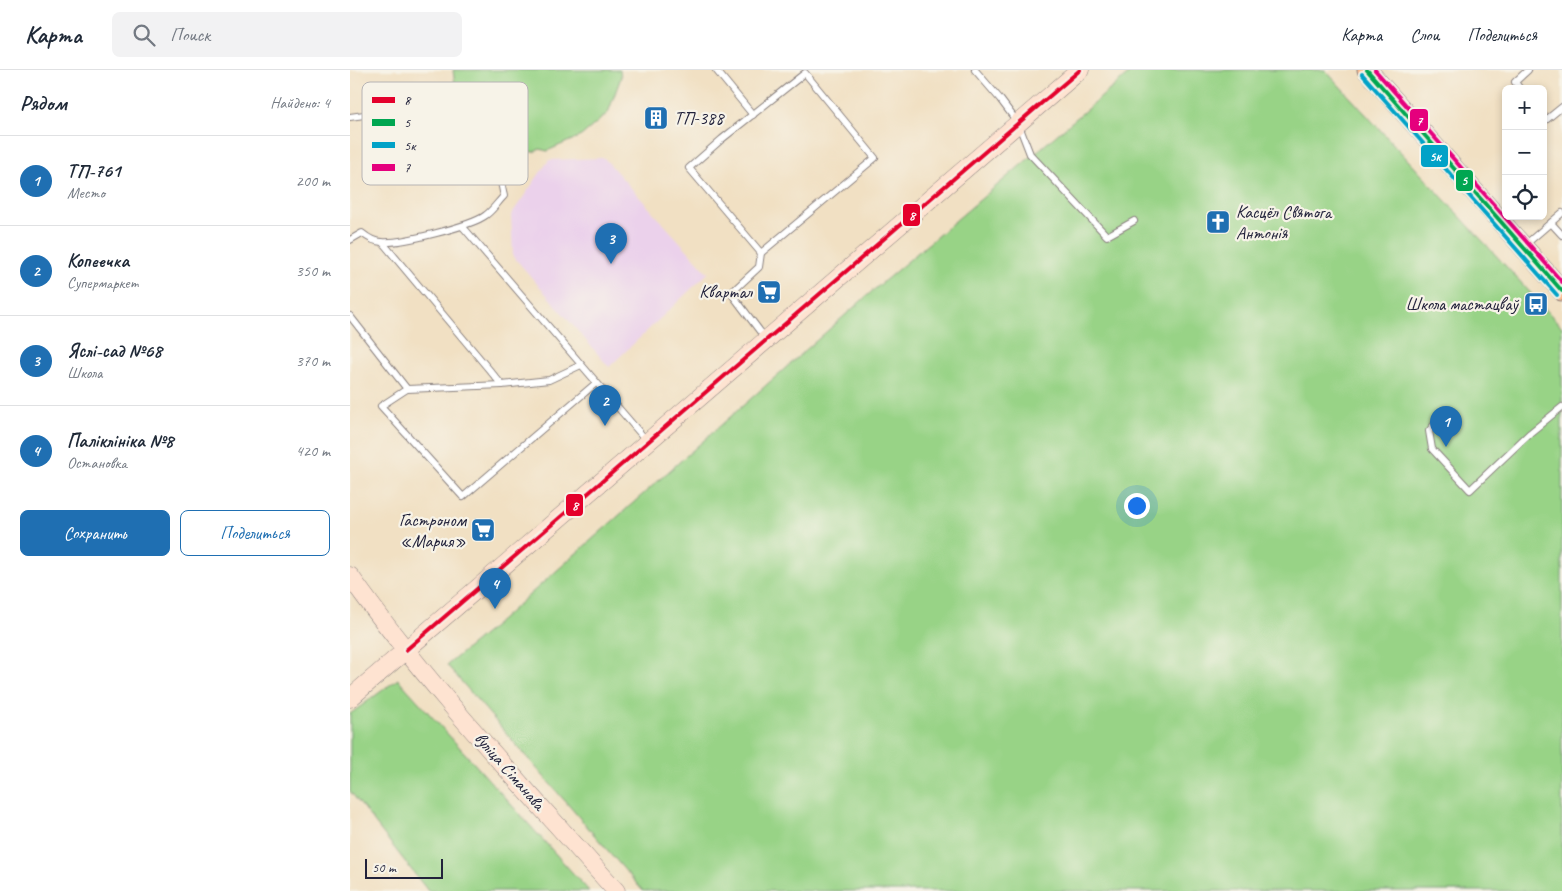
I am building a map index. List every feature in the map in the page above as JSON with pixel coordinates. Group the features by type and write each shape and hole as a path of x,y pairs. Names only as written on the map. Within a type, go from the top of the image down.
{"main road":[{"path":"350,698 1080,70"},
{"path":"1367,70 1562,291"},
{"name":"вуліца Сіманава","path":"350,576 425,674 609,887"}],"lane":[{"path":"716,70 754,116"},
{"path":"974,70 1018,123 1030,154 1107,236 1134,221"},
{"path":"1517,85 1515,82 1528,70"},
{"path":"761,253 689,168 722,139 754,116 804,72 875,158 761,253 759,267 731,293 767,340"},
{"path":"1547,119 1562,107"},
{"path":"350,240 362,233 370,239 383,243 463,227 485,216 504,196 501,185"},
{"path":"1523,247 1562,214"},
{"path":"1551,223 1562,235"},
{"path":"463,227 648,442"},
{"path":"383,243 502,385"},
{"path":"350,316 407,389"},
{"path":"581,365 549,380 502,385 407,389 381,406 463,496 596,383"},
{"path":"1444,412 1429,432 1432,449 1470,490 1530,433 1562,407"}],"shaded area":[{"path":"604,158 708,273 609,367 513,256 511,215 549,160"}],"green space":[{"path":"453,70 620,70 621,77 608,113 581,136 547,151 540,149 534,152 528,151 528,82 455,82"},
{"path":"1133,70 1325,70 1562,327 1562,891 643,891 447,665 492,628 869,294"},
{"path":"398,679 589,891 428,891 350,791 350,714"}],"transit line":[{"name":"8","path":"406,650 1080,70"},
{"name":"5","path":"1367,70 1562,291"},
{"name":"7","path":"1375,70 1562,282"},
{"name":"5к","path":"1362,74 1557,295"}],"place":[{"name":"ТП-388","path":"656,118"},
{"name":"Касцёл Святога Антонія","path":"1218,222"},
{"name":"Яслі-сад №68","path":"611,264"},
{"name":"Квартал","path":"769,292"},
{"name":"Школа мастацваў","path":"1536,304"},
{"name":"Копеечка","path":"605,426"},
{"name":"ТП-761","path":"1446,447"},
{"name":"Гастроном «Мария»","path":"483,530"},
{"name":"Паліклініка №8","path":"495,609"}]}
